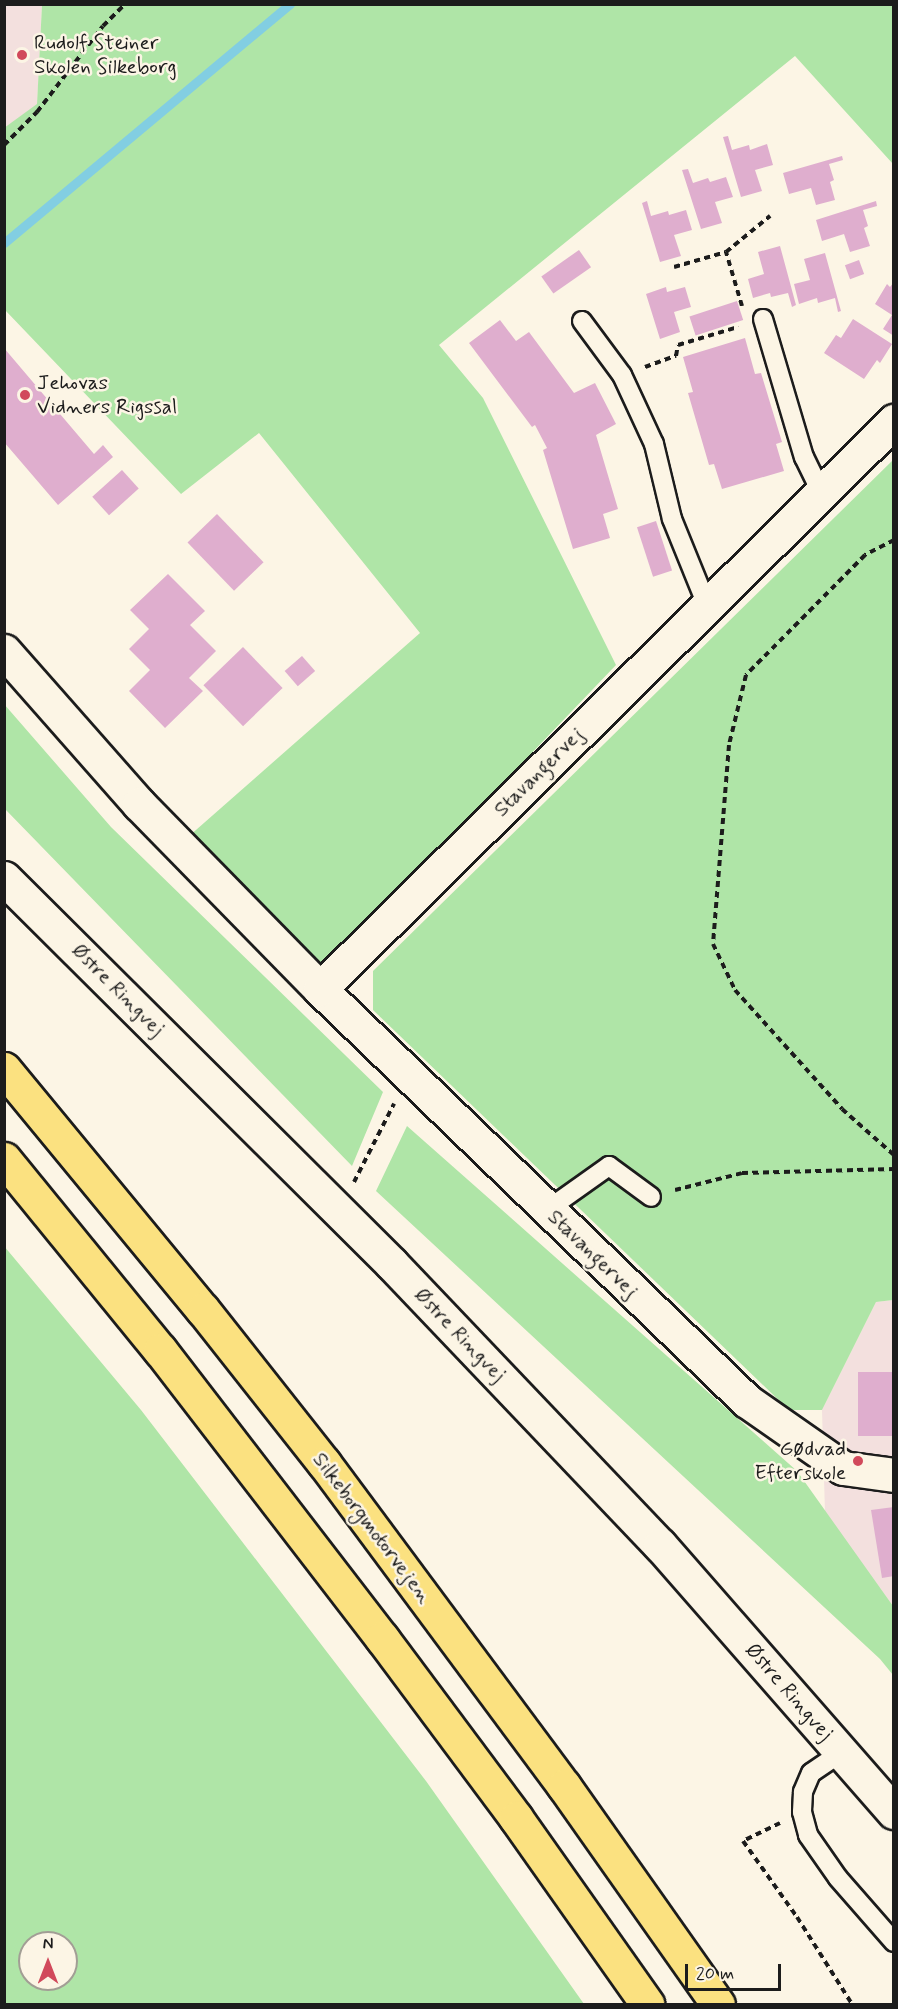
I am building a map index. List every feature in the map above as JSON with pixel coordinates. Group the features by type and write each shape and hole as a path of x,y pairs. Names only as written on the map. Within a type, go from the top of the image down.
{"highway":[{"name":"Silkeborgmotorvejen","path":"4,1069 203,1310 324,1463 564,1786 718,2004"},
{"path":"4,1159 160,1350 382,1638 516,1818 646,2004"}],"street":[{"name":"Stavangervej","path":"320,989 894,421"},
{"name":"Stavangervej","path":"4,651 139,804 320,989 408,1077 747,1401 843,1468 894,1475"},
{"name":"Østre Ringvej","path":"4,878 332,1204 660,1545 894,1812"}],"lane":[{"path":"582,321 622,375 654,444 672,519 707,605"},
{"path":"755,321 804,457 821,492"},
{"path":"547,1210 609,1166 651,1197"},
{"path":"842,1752 811,1773 803,1792 802,1812 808,1835 838,1878 894,1942"}],"path":[{"path":"4,145 37,112 103,26 124,4"},
{"path":"674,267 726,252 770,216"},
{"path":"622,375 676,356 678,345 755,321 726,252"},
{"path":"894,540 865,555 746,675 729,746 713,944 735,990 842,1109 894,1155"},
{"path":"332,1204 355,1182 408,1077"},
{"path":"651,1197 742,1173 894,1169"},
{"path":"802,1812 743,1841 797,1917 852,2004"}],"shaded area":[{"name":"Rudolf Steiner Skolen Silkeborg","path":"5,5 42,5 37,105 5,128"},
{"name":"Gødvad Efterskole","path":"893,1300 893,1606 825,1512 822,1410 876,1302"}],"green space":[{"path":"42,5 893,5 893,164 795,56 439,345 483,398 616,665 323,971 188,837 420,633 259,433 181,494 5,310 4,128 37,104"},
{"path":"893,460 893,1300 876,1302 822,1410 789,1410 373,1010 373,971"},
{"path":"4,704 111,827 383,1092 352,1166 5,809"},
{"path":"407,1126 797,1471 893,1606 893,1675 880,1659 376,1191"},
{"path":"4,1246 141,1410 426,1781 584,2004 5,2004"}],"building":[{"path":"728,136 732,150 749,145 750,150 767,144 773,165 755,170 762,191 741,197 723,137"},
{"path":"842,156 843,160 829,164 834,180 830,182 835,200 816,205 811,188 789,194 783,173"},
{"path":"688,169 693,183 708,178 710,182 726,177 733,197 715,202 722,223 701,229 682,170"},
{"path":"647,201 651,216 668,211 669,215 686,210 692,230 674,235 681,256 660,262 642,203"},
{"path":"876,201 877,206 863,210 868,226 864,228 870,246 850,252 844,234 822,241 816,220"},
{"path":"780,246 796,305 792,307 788,293 771,297 770,293 753,298 748,279 764,274 758,252"},
{"path":"579,250 591,267 553,294 541,276"},
{"path":"825,253 841,311 838,312 835,298 818,303 817,298 799,304 794,284 810,280 804,259"},
{"path":"859,260 864,274 850,279 845,265"},
{"path":"894,282 894,336 883,329 892,315 875,304 887,284 890,287"},
{"path":"666,287 667,292 685,287 691,307 674,312 680,332 660,339 646,294"},
{"path":"737,301 743,320 696,335 689,316"},
{"path":"853,319 892,344 880,363 877,360 864,379 824,353 836,335 841,338"},
{"path":"500,320 516,341 529,332 574,393 595,383 616,424 596,435 618,509 603,514 610,538 573,549 543,450 547,448 535,425 532,427 469,343"},
{"path":"745,338 755,374 761,373 782,442 776,444 784,471 722,489 714,464 709,465 688,393 693,392 683,357"},
{"name":"Jehovas Vidners Rigssal","path":"4,348 94,454 103,445 113,457 58,505 4,442"},
{"path":"122,470 139,489 109,515 92,497"},
{"path":"217,514 264,562 234,591 188,542"},
{"path":"656,521 672,570 653,577 637,527"},
{"path":"168,574 205,611 190,625 216,651 189,678 203,691 165,728 129,691 150,670 129,649 149,629 130,610"},
{"path":"243,647 283,688 243,726 203,685"},
{"path":"302,656 315,671 298,686 285,671"},
{"path":"858,1372 894,1372 894,1436 858,1436"},
{"path":"894,1507 894,1576 882,1578 871,1510"}],"waterway":[{"path":"4,243 290,4"}],"place":[{"name":"Rudolf Steiner Skolen Silkeborg","path":"22,55"},
{"name":"Jehovas Vidners Rigssal","path":"25,395"},
{"name":"Gødvad Efterskole","path":"858,1461"}]}
